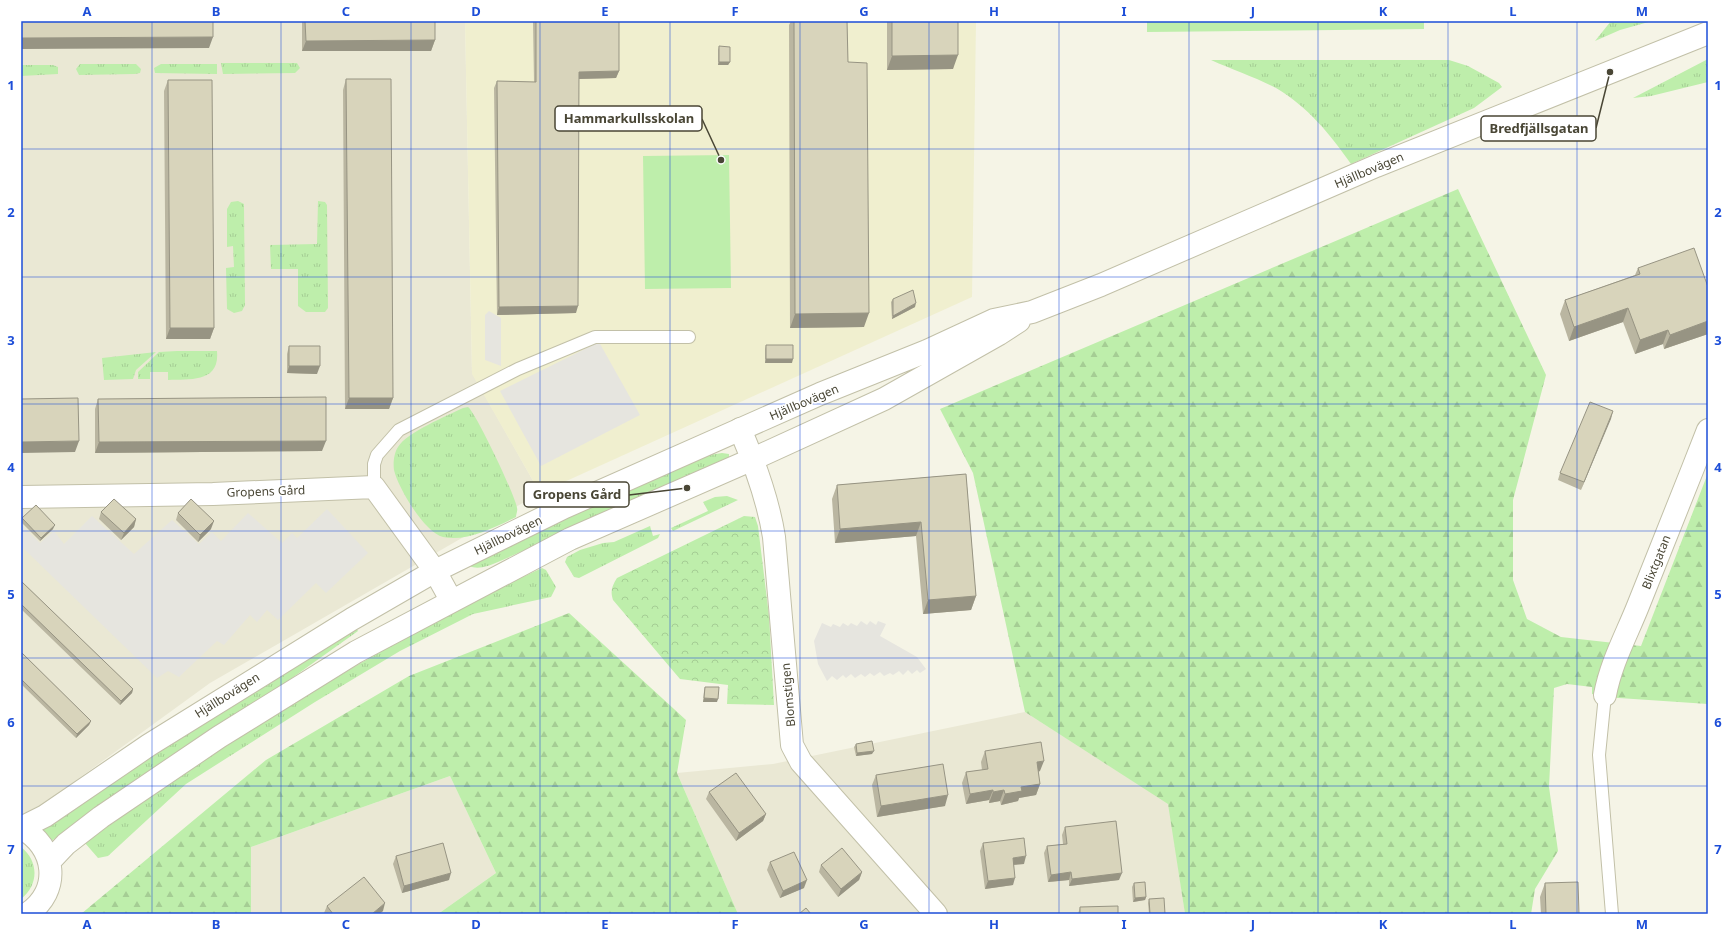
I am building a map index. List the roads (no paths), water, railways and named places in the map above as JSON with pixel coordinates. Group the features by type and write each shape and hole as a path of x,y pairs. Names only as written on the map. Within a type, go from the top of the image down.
{"street":[{"name":"Hjällbovägen","path":"21,828 45,816 149,745 289,657 435,571 564,507 820,394 927,351 994,320 1032,312 1130,273 1376,166 1708,33"},
{"name":"Hjällbovägen","path":"50,862 66,844 102,817 219,737 356,652 451,600 570,539 753,459 884,399 999,334 1032,312"},
{"name":"Blomstigen","path":"740,429 753,459 770,513 774,537 792,745 801,762 936,914"},
{"name":"Blixtgatan","path":"1604,695 1608,677 1631,625 1708,430"},
{"name":"Gropens Gård","path":"21,496 205,494 374,487"},
{"path":"374,487 435,571 451,600"},
{"path":"21,828 37,839 45,850 50,862 51,874 47,892 41,902 31,913"}],"lane":[{"path":"374,487 374,464 377,455 399,430 518,370 595,337 689,337"},
{"path":"1604,695 1599,755 1612,914"}],"place":[{"name":"Bredfjällsgatan","path":"1610,72"},
{"name":"Hammarkullsskolan","path":"721,160"},
{"name":"Gropens Gård","path":"687,488"}]}
